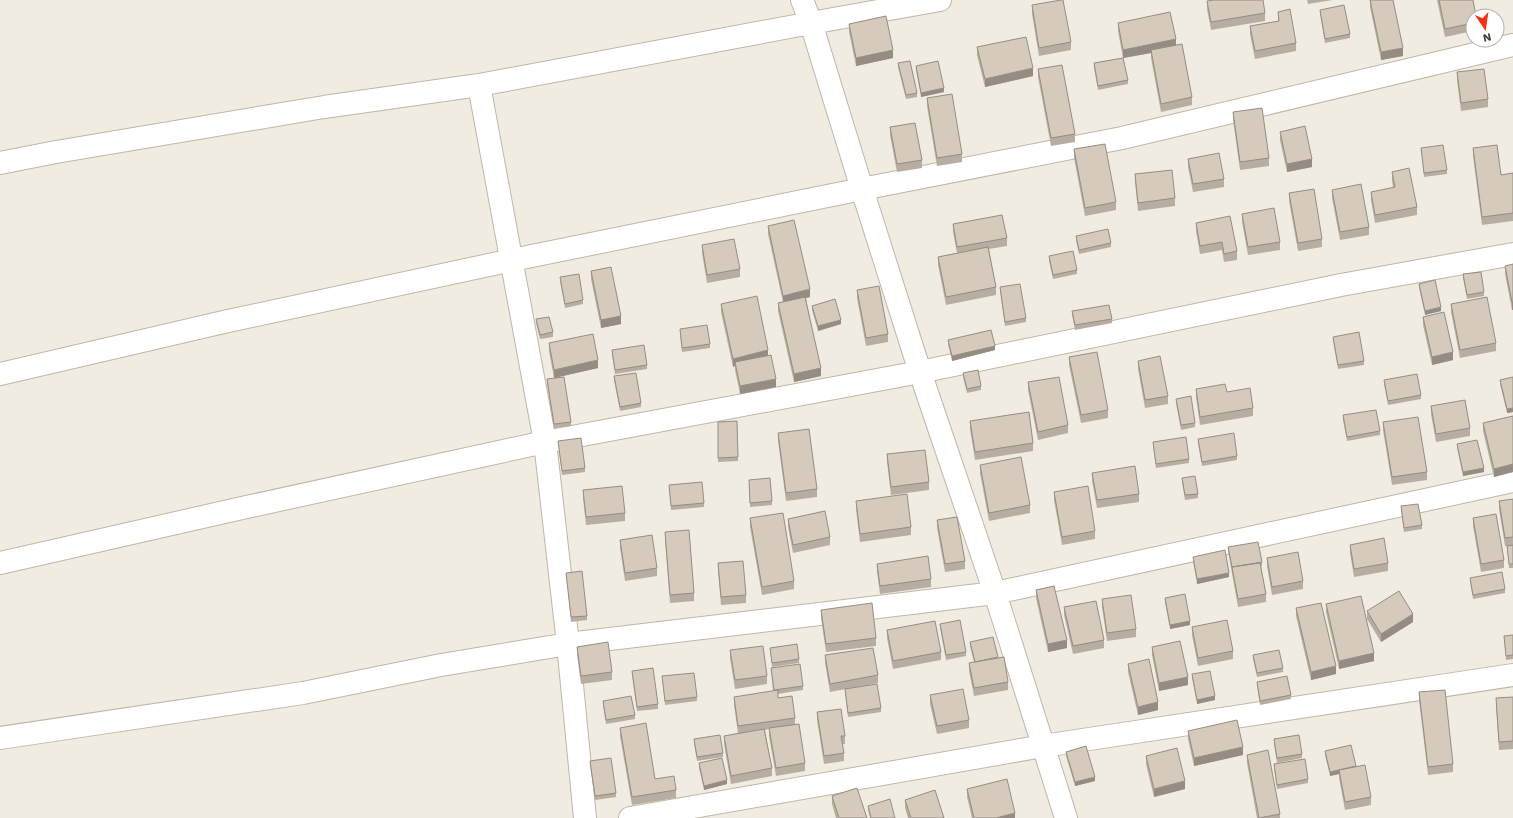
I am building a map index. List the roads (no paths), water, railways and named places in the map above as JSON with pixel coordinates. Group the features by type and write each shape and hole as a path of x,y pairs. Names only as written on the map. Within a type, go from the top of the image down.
{"street":[{"path":"802,0 811,23 920,372 995,593 1066,818"},
{"path":"0,163 324,107 480,85 940,0"},
{"path":"0,374 228,321 512,260 1122,138 1513,45"},
{"path":"480,85 545,442 568,644 585,818"},
{"path":"0,563 242,508 545,442 920,372 1341,285 1513,254"},
{"path":"0,738 303,693 441,665 568,644 995,593 1513,481"},
{"path":"630,818 1044,746 1513,676"}]}
